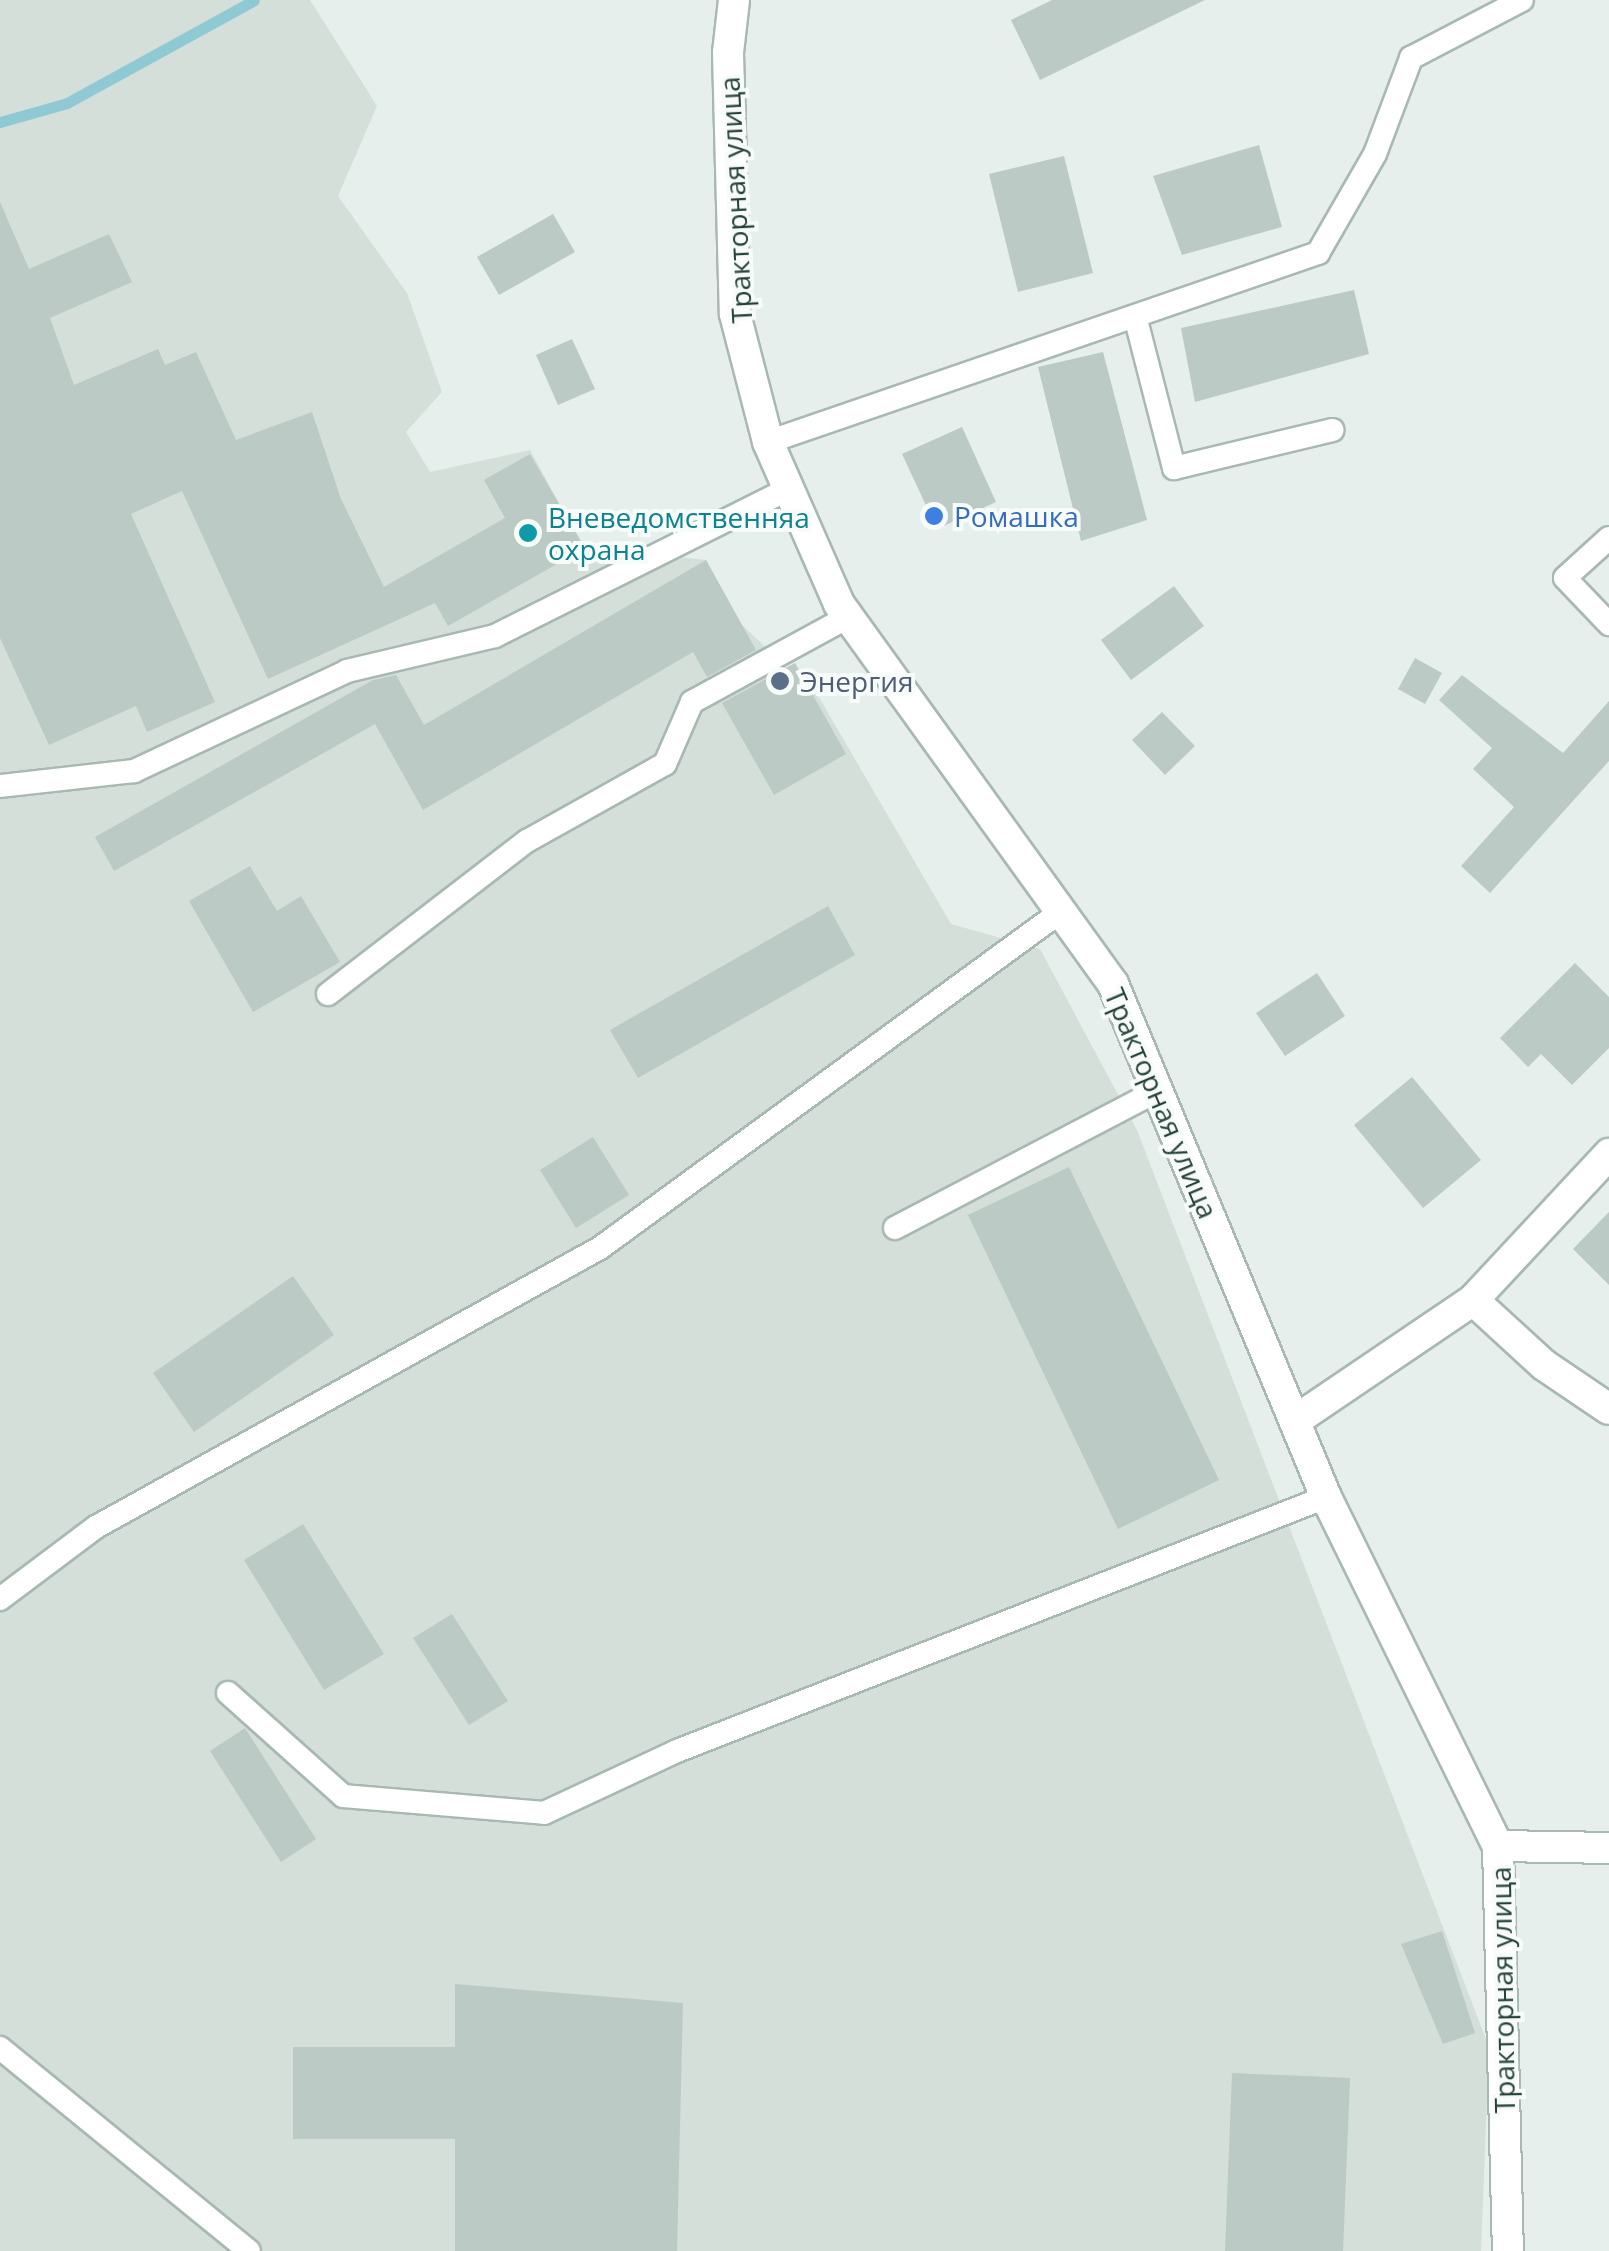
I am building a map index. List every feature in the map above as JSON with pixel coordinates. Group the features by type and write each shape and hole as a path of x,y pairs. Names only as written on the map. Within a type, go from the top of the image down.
{"street":[{"name":"Тракторная улица","path":"734,0 735,314 768,442 848,617 1113,984 1326,1498 1498,1846 1508,2251"},
{"path":"1296,1420 1474,1300 1609,1154"},
{"path":"1474,1300 1544,1366 1609,1409"},
{"path":"1498,1846 1609,1848"}],"lane":[{"path":"768,442 1136,320 1318,253 1374,154 1411,58 1522,0"},
{"path":"1136,320 1174,468 1332,430"},
{"path":"0,786 134,770 347,670 495,636 788,488"},
{"path":"1609,538 1565,578 1609,624"},
{"path":"328,994 526,840 666,764 692,702 848,617"},
{"path":"0,1600 96,1527 600,1248 1063,910"},
{"path":"894,1228 1157,1091"},
{"path":"228,1693 343,1796 544,1813 676,1751 1326,1498"},
{"path":"0,2048 249,2251"}],"shaded area":[{"path":"0,0 310,0 377,106 338,196 407,293 442,392 406,432 430,472 530,450 583,547 706,560 741,624 820,699 951,924 1040,949 1137,1130 1489,2047 1481,2251 0,2251"}],"building":[{"path":"1052,0 1205,0 1040,80 1011,20"},
{"path":"1259,145 1282,227 1182,255 1153,176"},
{"path":"1064,156 1093,273 1018,292 989,174"},
{"path":"0,202 29,269 109,234 132,282 50,318 74,385 158,349 165,365 196,352 236,440 312,412 341,499 384,587 505,518 484,480 530,454 585,548 448,626 435,603 268,679 182,491 131,514 215,702 147,732 136,706 49,745 0,638"},
{"path":"553,214 575,252 499,295 477,257"},
{"path":"1354,290 1369,354 1195,402 1181,328"},
{"path":"572,339 595,389 558,405 536,355"},
{"path":"1103,352 1147,520 1081,541 1038,367"},
{"path":"962,427 996,502 937,529 902,454"},
{"path":"706,560 756,650 707,677 693,652 423,810 375,724 114,871 95,837 373,680 396,675 424,725"},
{"path":"1174,586 1204,626 1131,680 1101,640"},
{"path":"1415,658 1442,673 1425,704 1398,689"},
{"path":"795,663 846,754 774,795 722,703"},
{"path":"1462,675 1563,753 1609,701 1609,761 1490,893 1461,866 1514,807 1473,769 1492,748 1439,700"},
{"path":"1162,712 1195,746 1165,775 1132,740"},
{"path":"250,866 277,911 301,896 340,962 253,1012 189,901"},
{"path":"828,906 855,955 638,1078 610,1030"},
{"path":"1575,963 1609,997 1609,1048 1572,1085 1541,1054 1528,1067 1500,1038"},
{"path":"1317,973 1345,1016 1285,1056 1256,1013"},
{"path":"1412,1077 1481,1160 1423,1208 1354,1125"},
{"path":"593,1137 629,1195 576,1228 540,1170"},
{"path":"1069,1167 1219,1480 1118,1529 968,1215"},
{"path":"1609,1212 1609,1285 1573,1249"},
{"path":"293,1276 334,1335 194,1432 153,1373"},
{"path":"303,1524 384,1654 324,1690 244,1560"},
{"path":"452,1614 508,1701 469,1725 413,1638"},
{"path":"245,1728 316,1839 281,1862 210,1751"},
{"path":"1442,1931 1475,2033 1443,2044 1401,1944"},
{"path":"455,1984 683,2003 677,2251 455,2251 455,2139 293,2139 293,2047 455,2047"},
{"path":"1232,2073 1350,2078 1343,2251 1225,2251"}],"waterway":[{"path":"0,122 67,103 254,0"}],"place":[{"name":"Ромашка","path":"934,516"},
{"name":"Вневедомственняа охрана","path":"528,533"},
{"name":"Энергия","path":"780,681"}]}
